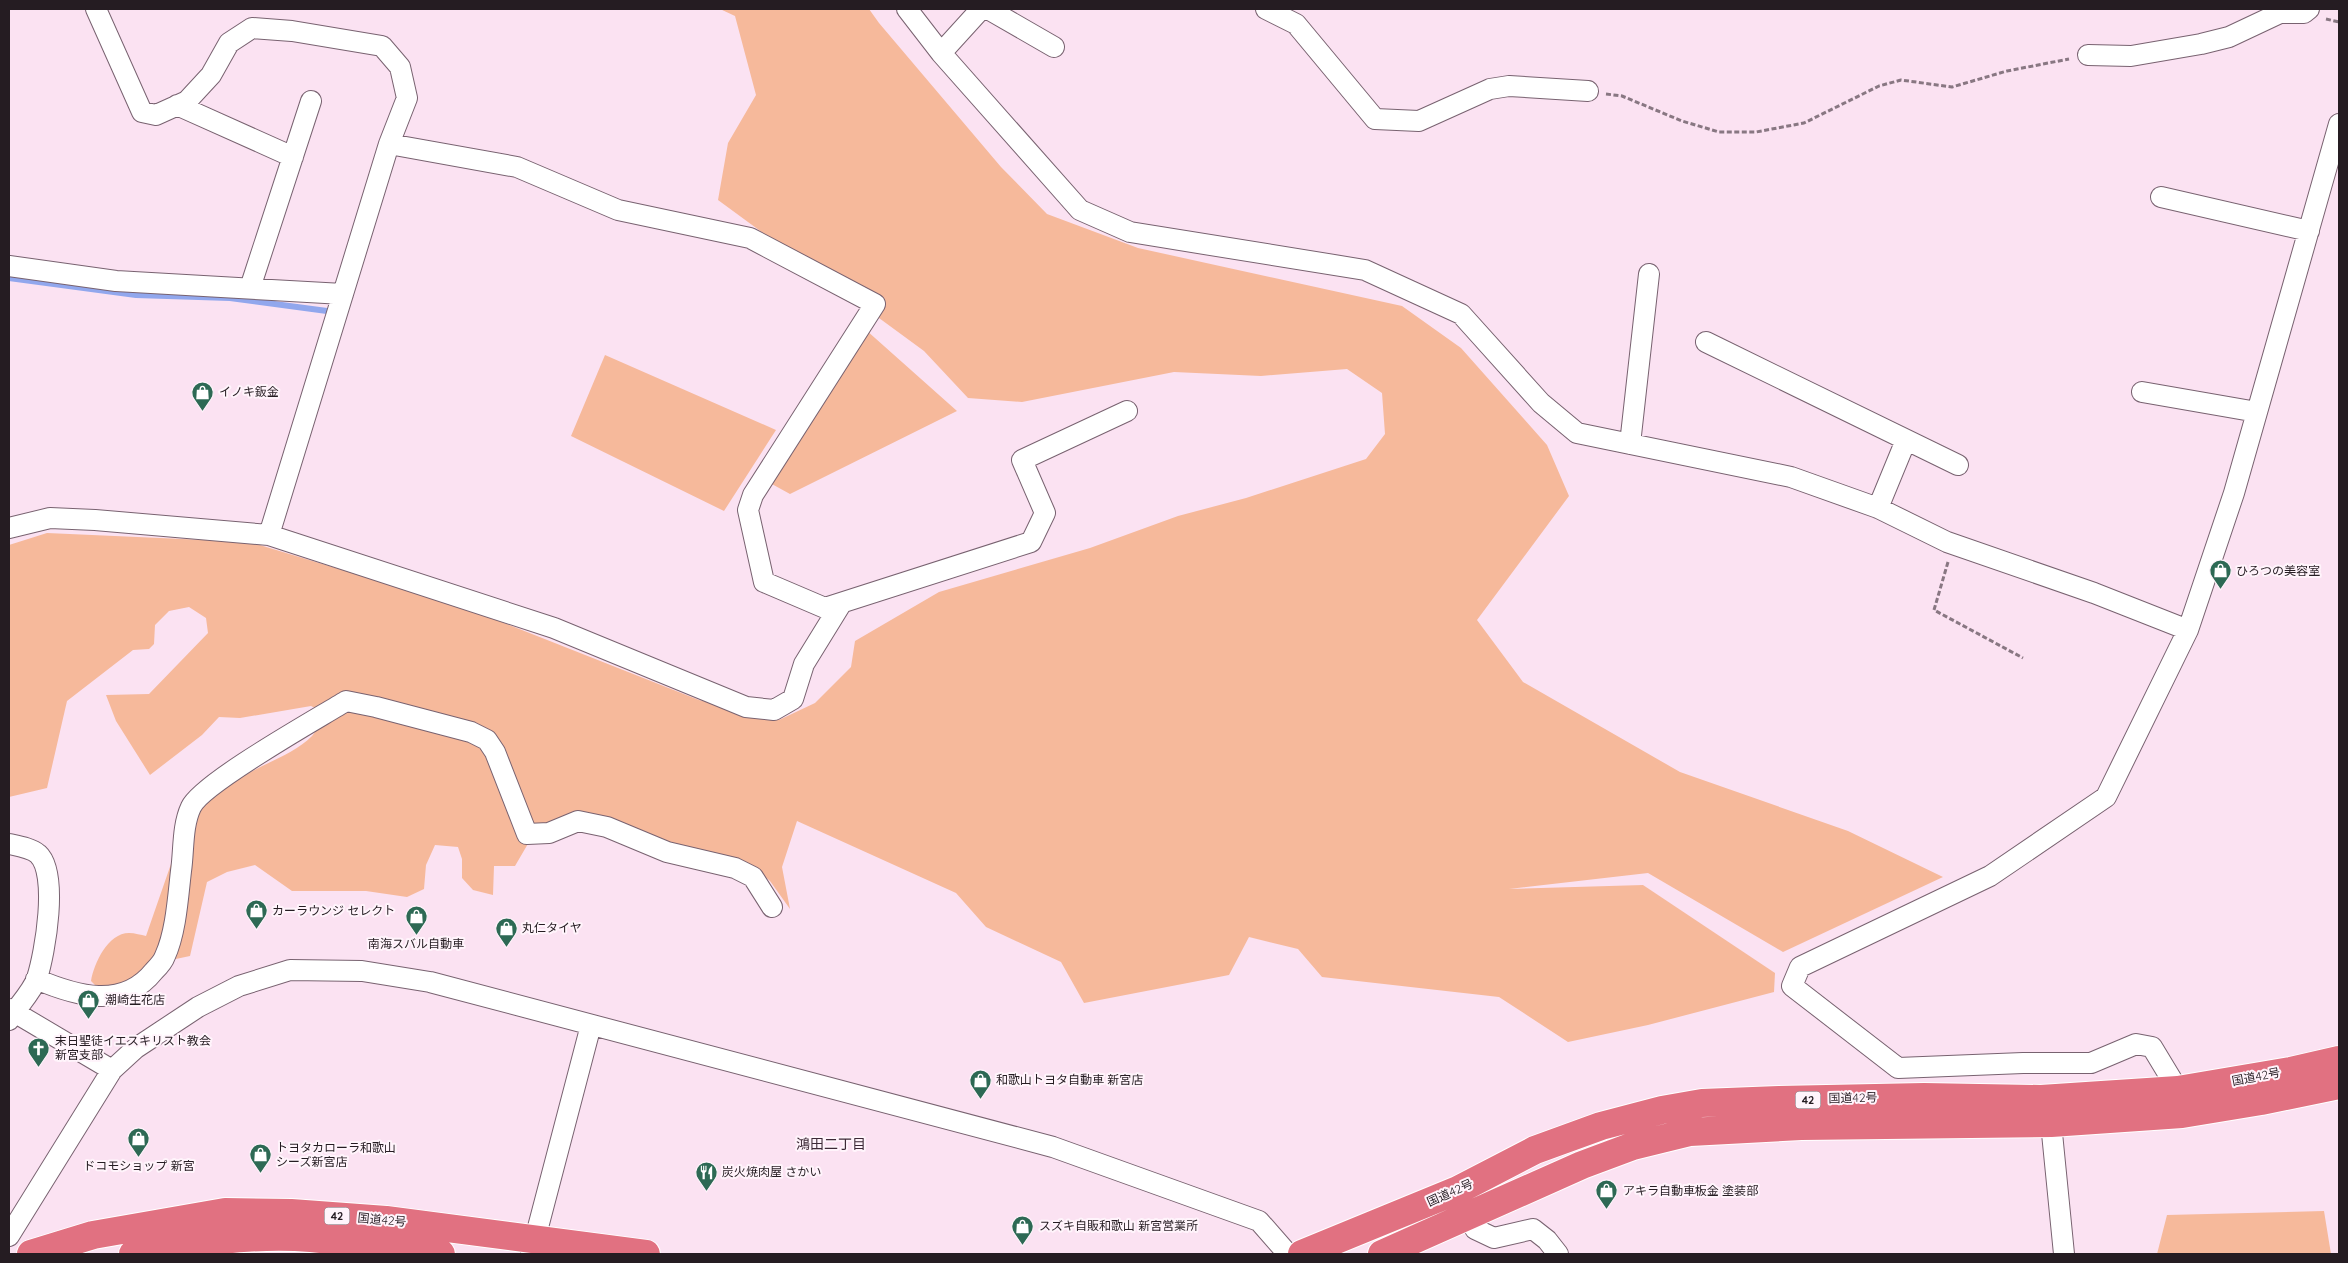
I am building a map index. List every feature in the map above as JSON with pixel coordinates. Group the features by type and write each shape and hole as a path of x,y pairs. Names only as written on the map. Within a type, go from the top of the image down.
{"highway":[{"name":"国道42号","path":"1302,1254 1582,1165 1624,1149 1690,1132 1801,1126 2051,1123 2180,1102 2282,1073 2339,1060"},
{"name":"国道42号","path":"1382,1254 1463,1202 1535,1150 1602,1126 1662,1110 1702,1103 1924,1097 2261,1102 2339,1085"},
{"name":"国道42号","path":"31,1254 93,1235 225,1212 291,1213 386,1220 533,1247 646,1254"},
{"name":"国道42号","path":"133,1254 181,1245 242,1238 310,1238 441,1254"}],"street":[{"path":"96,9 142,112 156,115 187,100 211,74 229,43 252,28 292,31 382,46 400,67 408,98 389,144 269,535"},
{"path":"907,9 941,53 1080,210 1130,232 1365,270 1461,314 1541,403 1577,433 1791,477 1878,508 1953,544 2094,593 2188,630"},
{"path":"941,53 981,9"},
{"path":"988,9 1054,47"},
{"path":"1266,9 1296,24 1375,119 1419,121 1490,89 1509,86 1588,91"},
{"path":"2088,55 2131,56 2201,44 2229,37 2280,13 2304,12 2309,9"},
{"path":"250,288 311,101"},
{"path":"177,105 293,157"},
{"path":"2180,1102 2152,1047 2136,1044 2091,1063 2023,1063 1898,1068 1792,986 1800,967 1990,876 2106,797 2188,630 2234,493 2339,124"},
{"path":"389,144 517,167 618,210 750,238 875,304 752,496 748,510 764,582 825,608 1031,542 1045,513 1022,460 1127,411"},
{"path":"2161,197 2309,231"},
{"path":"9,266 116,280 343,294"},
{"path":"1630,444 1649,274"},
{"path":"1706,342 1958,465"},
{"path":"2142,392 2257,412"},
{"path":"1878,508 1906,440"},
{"path":"9,528 50,518 269,535 554,628 746,708 774,710 793,699 804,664 841,604"},
{"path":"36,979 59,989 103,996 118,996 131,991 147,980 165,958 172,936 185,832 191,807 215,783 346,701 471,732 487,740 495,752 527,834 549,833 578,821 607,827 668,852 716,862 753,877 772,907"},
{"path":"9,844 37,852 44,861 50,889 47,919 36,979 10,1013 112,1070"},
{"path":"9,1236 112,1070 136,1048 198,1007 239,986 290,970 362,971 430,982 1054,1147 1259,1221 1288,1254"},
{"path":"533,1247 591,1025"},
{"path":"2051,1123 2064,1254"},
{"path":"1463,1202 1475,1229 1494,1238 1533,1229 1547,1240 1558,1254"}],"path":[{"path":"1588,91 1622,96 1682,121 1719,132 1756,132 1804,122 1879,86 1901,80 1952,86 2007,71 2088,55"},
{"path":"1953,544 1934,610 2023,658"}],"shaded area":[{"path":"720,9 869,9 1001,167 1047,214 1138,248 1402,306 1461,348 1547,445 1569,496 1477,620 1523,682 1680,772 1848,831 1943,877 1783,952 1648,873 1509,889 1643,885 1775,973 1774,992 1648,1025 1568,1042 1499,997 1322,977 1298,949 1249,937 1229,975 1084,1003 1061,962 986,927 956,893 797,821 782,867 790,909 770,881 752,865 595,823 529,842 515,866 494,866 493,895 473,890 462,878 462,859 458,847 435,845 426,865 424,889 407,897 366,891 292,891 255,865 227,872 207,882 190,956 171,960 123,988 100,990 91,981 95,966 103,950 121,934 131,933 146,936 188,815 235,781 304,743 317,728 321,711 311,706 240,718 219,717 202,735 150,775 116,721 106,695 149,694 208,633 206,618 189,607 169,611 155,625 154,644 149,649 133,650 67,701 47,788 9,797 9,545 47,533 250,542 461,606 699,700 779,720 815,703 851,667 855,641 939,592 1090,548 1178,516 1246,498 1366,459 1385,434 1382,393 1347,369 1261,376 1174,372 1022,402 968,398 924,351 718,200 728,143 756,95 735,16"},
{"path":"866,330 957,411 790,494 770,483"},
{"path":"605,355 776,430 724,511 571,436"},
{"path":"2324,1211 2331,1254 2157,1254 2167,1215"}],"waterway":[{"path":"9,278 136,295 230,298 327,311"}],"place":[{"name":"イノキ鈑金","path":"203,411"},
{"name":"ひろつの美容室","path":"2220,590"},
{"name":"カーラウンジ セレクト","path":"256,930"},
{"name":"南海スバル自動車","path":"416,936"},
{"name":"丸仁タイヤ","path":"506,947"},
{"name":"潮崎生花店","path":"89,1019"},
{"name":"末日聖徒イエスキリスト教会 新宮支部","path":"39,1067"},
{"name":"和歌山トヨタ自動車 新宮店","path":"980,1099"},
{"name":"ドコモショップ 新宮","path":"139,1158"},
{"name":"トヨタカローラ和歌山 シーズ新宮店","path":"260,1174"},
{"name":"炭火焼肉屋 さかい","path":"706,1191"},
{"name":"アキラ自動車板金 塗装部","path":"1607,1210"},
{"name":"スズキ自販和歌山 新宮営業所","path":"1023,1245"}],"district":[{"name":"鴻田二丁目","path":"831,1144"}]}
